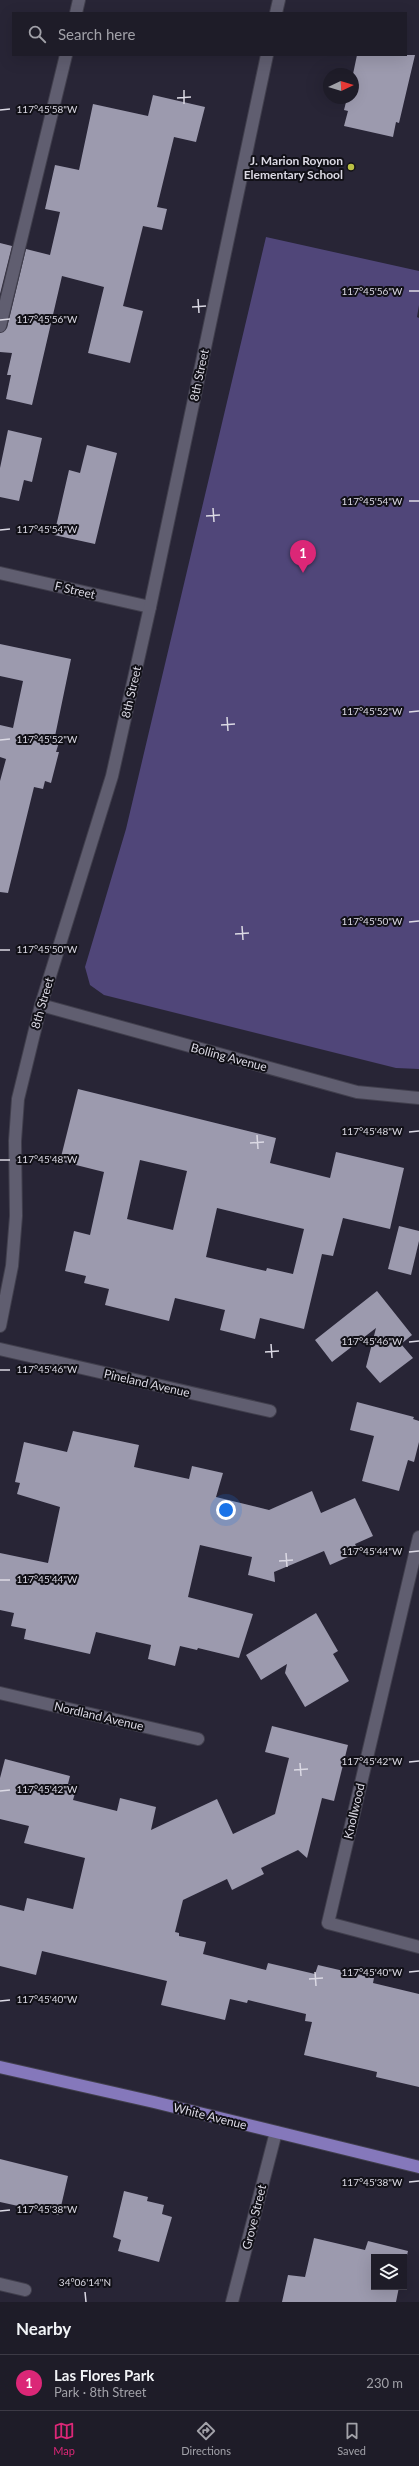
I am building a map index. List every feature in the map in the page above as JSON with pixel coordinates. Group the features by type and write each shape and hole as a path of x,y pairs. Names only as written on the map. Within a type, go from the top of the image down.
{"main road":[{"name":"White Avenue","path":"0,2067 276,2132 419,2168"}],"street":[{"path":"76,12 79,0"},
{"path":"276,12 279,0"},
{"path":"0,326 66,56"},
{"name":"8th Street","path":"0,1326 12,1266 16,1216 15,1141 18,1100 41,1005 112,776 150,607 267,56"},
{"name":"F Street","path":"0,573 150,607"},
{"name":"Bolling Avenue","path":"41,1005 357,1092 419,1098"},
{"name":"Pineland Avenue","path":"0,1348 270,1411"},
{"name":"Knollwood","path":"419,1537 328,1922 419,1948"},
{"name":"Nordland Avenue","path":"0,1693 198,1740"},
{"name":"Grove Street","path":"232,2302 276,2132"},
{"path":"0,2284 25,2290"}],"shaded area":[{"path":"266,237 419,271 419,305 417,317 419,318 419,1069 396,1068 104,995 90,985 85,967 126,829"}],"building":[{"path":"415,55 399,123 396,122 393,137 344,126 348,111 344,110 346,104 359,104 359,68 354,68 357,56"},
{"path":"153,95 205,107 196,142 174,137 157,207 167,209 162,230 143,226 123,306 143,311 130,363 88,353 104,287 62,276 32,405 6,399 11,375 7,375 12,353 0,352 0,333 7,328 26,249 50,255 60,212 45,209 55,165 79,170 93,104 148,116"},
{"path":"0,243 12,246 0,294"},
{"path":"8,430 42,438 32,482 24,480 19,501 0,497 0,468"},
{"path":"87,445 117,453 95,544 54,535 69,470 80,473"},
{"path":"0,644 71,659 54,741 59,742 56,752 59,752 51,783 45,781 43,789 34,787 8,893 0,892 0,781 6,759 0,757 0,725 13,728 23,681 0,676"},
{"path":"78,1089 276,1138 270,1163 330,1178 336,1152 404,1168 390,1229 343,1218 333,1256 322,1254 304,1329 260,1318 255,1339 220,1330 225,1310 175,1298 169,1321 105,1305 109,1289 84,1283 86,1276 65,1271 74,1231 90,1235 104,1172 60,1161","holes":["140,1160 187,1171 173,1230 127,1219","217,1208 304,1229 293,1274 267,1268 266,1271 206,1257"]},
{"path":"399,1226 419,1231 419,1241 411,1275 388,1269"},
{"path":"377,1291 412,1335 401,1344 413,1358 380,1383 366,1367 376,1328 332,1362 315,1340"},
{"path":"357,1402 414,1417 413,1419 419,1421 419,1442 414,1462 408,1460 399,1491 362,1481 374,1436 350,1430"},
{"path":"73,1431 139,1445 134,1467 189,1479 192,1466 223,1473 216,1497 269,1510 312,1491 321,1513 355,1498 373,1536 355,1544 359,1552 330,1565 324,1551 274,1572 275,1582 248,1575 252,1557 200,1545 188,1597 253,1614 239,1658 198,1648 197,1650 180,1646 175,1666 148,1659 151,1645 96,1632 90,1654 24,1639 26,1629 11,1626 14,1613 0,1610 0,1553 48,1563 60,1507 17,1494 20,1483 15,1482 24,1442 67,1452"},
{"path":"316,1613 338,1651 333,1654 349,1681 305,1707 285,1673 287,1664 261,1680 246,1655"},
{"path":"272,1726 348,1745 334,1801 322,1798 307,1858 298,1850 261,1868 264,1874 232,1890 227,1879 183,1900 175,1932 179,1933 179,1936 206,1942 203,1954 266,1970 268,1963 315,1974 318,1965 374,1978 373,1983 419,1994 419,2087 376,2077 377,2072 304,2055 312,2022 305,2021 306,2014 248,2000 247,2003 230,1999 225,2020 161,2005 167,1981 42,1951 36,1975 0,1966 0,1905 24,1911 27,1898 73,1909 85,1858 24,1843 29,1826 0,1819 0,1778 5,1759 70,1776 68,1784 77,1786 73,1800 117,1811 120,1798 156,1807 151,1830 217,1799 233,1834 275,1814 289,1758 265,1752"},
{"path":"0,2159 68,2176 59,2215 0,2202"},
{"path":"124,2191 148,2197 147,2201 164,2205 162,2214 172,2217 159,2262 118,2251 121,2240 113,2237"},
{"path":"314,2238 365,2250 368,2241 408,2251 407,2255 407,2254 371,2254 371,2290 398,2290 396,2302 282,2302 288,2275 305,2277"}],"place":[{"name":"J. Marion Roynon Elementary School","path":"351,167"},
{"name":"Las Flores Park","path":"303,573"}]}
